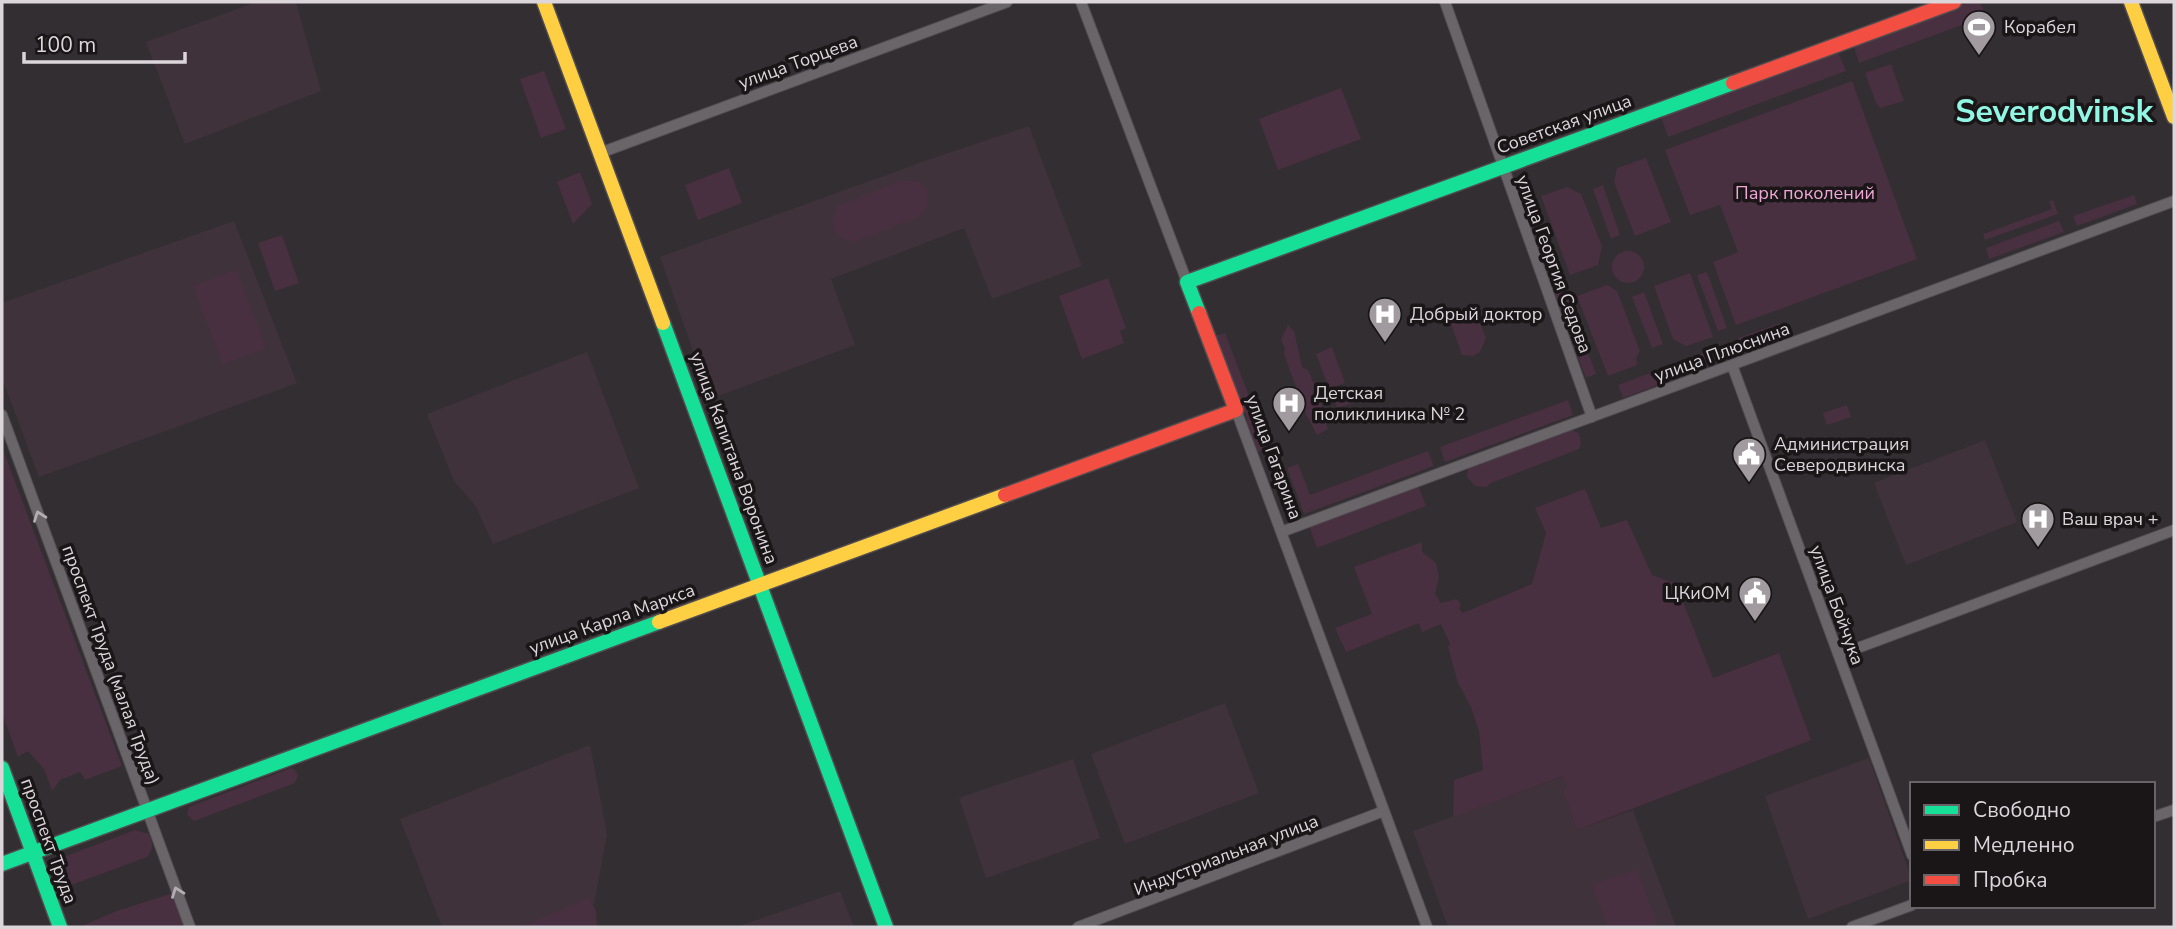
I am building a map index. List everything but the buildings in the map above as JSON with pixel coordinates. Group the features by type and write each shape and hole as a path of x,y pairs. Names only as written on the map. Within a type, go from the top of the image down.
{"street":[{"name":"улица Капитана Воронина","path":"544,2 886,927"},
{"name":"улица Торцева","path":"600,153 1007,2"},
{"name":"улица Гагарина","path":"1081,2 1236,410 1427,927"},
{"name":"улица Георгия Седова","path":"1446,2 1592,417"},
{"name":"Советская улица","path":"1187,282 1954,2"},
{"path":"2130,2 2174,117"},
{"name":"улица Плюснина","path":"1281,532 2174,201"},
{"name":"улица Бойчука","path":"1732,365 1910,850"},
{"name":"улица Карла Маркса","path":"2,864 1236,410"},
{"name":"проспект Труда (малая Труда)","path":"2,415 190,927"},
{"path":"1839,655 2174,530"},
{"name":"проспект Труда","path":"2,768 60,927"},
{"path":"2155,816 2174,810"},
{"name":"Индустриальная улица","path":"1078,927 1384,811"},
{"path":"1852,927 1910,906"}],"shaded area":[{"path":"257,2 296,2 321,91 185,144 146,42"},
{"path":"1029,126 1082,266 992,299 964,228 831,279 855,345 710,399 660,257"},
{"path":"234,221 297,383 39,477 2,378 2,303"},
{"path":"587,352 639,488 493,544 475,505 454,481 427,414"},
{"path":"1985,440 2017,522 1906,565 1874,483"},
{"path":"1225,703 1259,793 1125,844 1091,754"},
{"path":"590,745 607,834 594,904 536,927 442,927 400,819"},
{"path":"1869,758 1910,881 1808,919 1765,796"},
{"path":"1073,759 1100,838 986,878 959,798"},
{"path":"1564,776 1568,788 1563,790 1577,830 1633,810 1676,927 1448,927 1413,831"},
{"path":"840,891 854,927 737,927"}],"green space":[{"path":"1968,2 1980,2 1986,16 1859,63 1853,44"},
{"path":"1838,52 1846,71 1668,137 1661,117"},
{"path":"1891,64 1904,101 1880,108 1865,73"},
{"path":"544,71 566,129 541,138 520,79"},
{"name":"Парк поколений","path":"1852,81 1917,259 1736,325 1713,262 1738,252 1720,205 1690,215 1665,150"},
{"path":"1341,88 1361,139 1278,170 1259,119"},
{"path":"1646,158 1671,222 1635,236 1614,182 1617,168"},
{"path":"729,168 742,203 698,220 685,185"},
{"path":"580,172 592,204 573,224 557,182"},
{"path":"904,180 919,182 928,191 927,206 919,217 853,242 842,238 834,230 833,216 839,205"},
{"path":"1603,185 1620,235 1611,239 1593,189"},
{"path":"1567,187 1581,194 1602,246 1598,265 1570,275 1541,196"},
{"path":"2134,195 2137,204 2077,226 2073,216"},
{"path":"1529,196 1596,374 1586,378 1519,200"},
{"path":"2053,200 2058,214 1985,240 1983,234 2052,209 2049,202"},
{"path":"2059,221 2064,232 1989,259 1986,248"},
{"path":"282,235 299,283 275,291 258,243"},
{"path":"1628,251 1639,256 1644,267 1639,278 1628,283 1617,278 1612,267 1617,256"},
{"path":"236,270 266,348 223,364 193,286"},
{"path":"1707,272 1727,328 1718,331 1697,275"},
{"path":"1690,273 1713,337 1686,346 1673,339 1654,286"},
{"path":"1108,278 1126,328 1120,331 1124,343 1082,359 1059,296"},
{"path":"1607,285 1617,291 1640,351 1636,358 1637,365 1608,376 1577,296"},
{"path":"1644,292 1663,344 1652,348 1632,297"},
{"path":"1467,315 1479,321 1486,338 1480,352 1473,356 1462,355 1450,321"},
{"path":"1780,323 1773,340 1743,351 1738,338"},
{"path":"1288,325 1294,331 1302,367 1308,370 1322,402 1322,414 1328,429 1317,435 1306,414 1284,354 1281,339"},
{"path":"1225,333 1269,448 1256,453 1245,425 1247,419 1216,336"},
{"path":"1332,347 1345,383 1329,388 1316,354"},
{"path":"1709,351 1714,364 1670,380 1665,367"},
{"path":"1661,369 1666,382 1623,398 1618,385"},
{"path":"1349,386 1355,402 1337,408 1332,392"},
{"path":"1568,400 1573,415 1445,462 1440,447"},
{"path":"1847,405 1851,417 1827,425 1823,413"},
{"path":"1569,429 1579,433 1579,449 1486,487 1475,486 1467,477 1468,466"},
{"path":"2,447 122,766 85,780 80,772 60,780 52,791 44,769 28,751 18,757 2,713"},
{"path":"1428,451 1434,466 1304,514 1287,468 1298,464 1310,495"},
{"path":"1418,485 1426,506 1317,548 1309,526"},
{"path":"1585,489 1601,528 1627,520 1652,575 1676,584 1713,678 1779,653 1811,740 1577,830 1563,790 1568,788 1563,776 1453,817 1454,780 1483,770 1479,731 1471,707 1458,683 1448,647 1450,644 1441,624 1422,632 1419,623 1346,652 1335,628 1372,614 1354,567 1422,542 1422,552 1436,563 1439,577 1435,594 1441,603 1457,599 1461,604 1459,609 1463,613 1532,584 1546,533 1535,508"},
{"path":"291,768 298,776 295,783 194,821 187,814 189,807"},
{"path":"135,830 149,834 152,846 147,857 63,888 53,861"},
{"path":"1637,869 1658,927 1608,927 1592,885"},
{"path":"173,893 185,927 79,927 117,911"},
{"path":"589,898 596,911 597,927 521,927"}],"traffic: fast":[{"path":"1199,313 1187,282 1733,83"},
{"path":"663,323 886,927"},
{"path":"2,864 659,622"},
{"path":"2,768 60,927"}],"traffic: slow":[{"path":"544,2 663,323"},
{"path":"2131,2 2174,117"},
{"path":"659,622 1005,495"}],"traffic: jam":[{"path":"1733,83 1954,2"},
{"path":"1005,495 1236,410 1199,313"}],"place":[{"name":"Корабел","path":"1979,57"},
{"name":"Добрый доктор","path":"1385,344"},
{"name":"Детская поликлиника № 2","path":"1289,433"},
{"name":"Администрация Северодвинска","path":"1749,484"},
{"name":"Ваш врач +","path":"2038,549"},
{"name":"ЦКиОМ","path":"1755,623"}],"district":[{"name":"Severodvinsk","path":"2054,111"}]}
